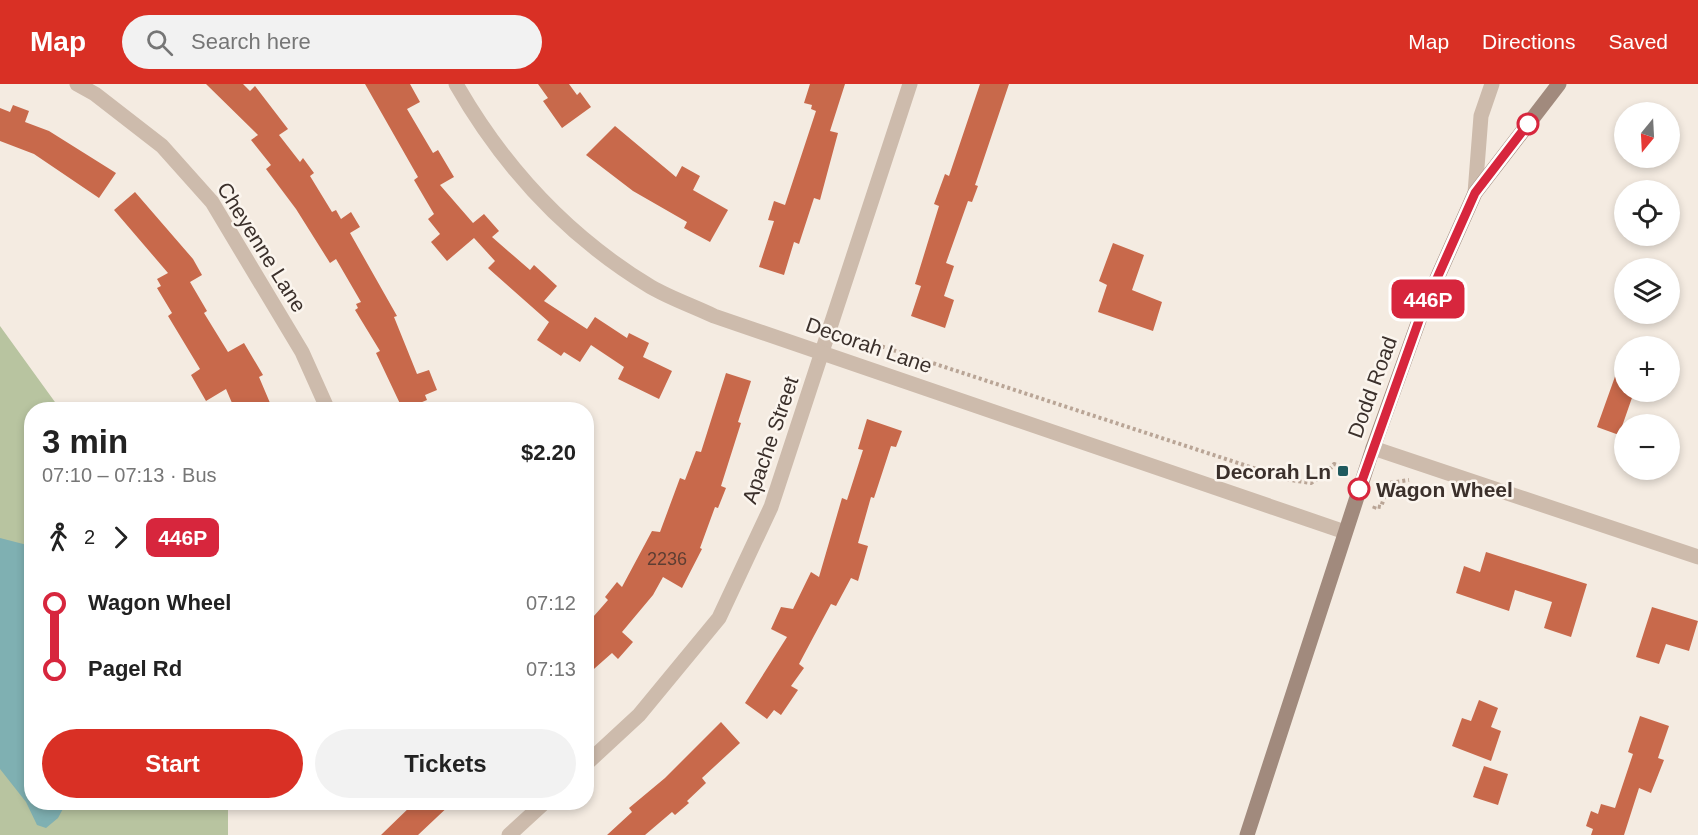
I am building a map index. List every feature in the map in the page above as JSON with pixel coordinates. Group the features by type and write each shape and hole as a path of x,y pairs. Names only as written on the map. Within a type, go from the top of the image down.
{"main road":[{"name":"Dodd Road","path":"1247,835 1373,448 1422,312 1475,193 1559,84"}],"street":[{"name":"Cheyenne Lane","path":"77,84 95,94 162,146 213,202 302,352 324,402"},
{"name":"Decorah Lane","path":"456,84 478,122 534,195 590,246 653,288 714,316 823,351 1346,532"},
{"name":"Apache Street","path":"594,757 639,715 719,618 771,507 910,84"},
{"path":"1475,193 1481,116 1492,84"},
{"path":"1373,448 1698,556"},
{"path":"509,835 536,810"}],"path":[{"path":"859,339 1290,480 1311,483 1325,475 1334,464"}],"green space":[{"path":"0,326 55,402 24,402 24,810 228,810 228,835 0,835"}],"water":[{"path":"0,538 24,544 24,799 0,769"},
{"path":"30,810 62,810 58,818 46,828 37,825"}],"building":[{"path":"206,84 243,84 250,91 255,86 288,129 279,135 300,162 303,158 314,173 310,176 332,212 336,210 341,219 351,212 360,227 350,233 397,316 394,317 417,374 429,370 437,390 425,395 427,400 399,402 376,353 380,351 355,310 358,308 356,304 361,302 336,259 330,263 296,209 266,169 271,165 251,140 258,135"},
{"path":"365,84 410,84 420,102 407,109 433,153 438,150 454,177 440,185 473,223 484,214 499,231 492,237 530,270 534,265 557,286 544,301 587,329 595,317 627,338 629,333 649,343 643,357 672,371 659,399 618,379 624,367 591,345 580,362 564,352 561,356 537,340 549,322 488,268 495,261 474,238 447,261 431,242 440,234 428,219 434,214 414,180 418,177"},
{"path":"538,84 569,84 577,95 580,92 591,107 562,128 543,101 548,98"},
{"path":"810,84 845,84 830,131 838,133 820,200 814,198 799,244 794,242 784,275 759,267 774,221 768,220 774,201 785,205 816,111 811,109 812,105 804,103"},
{"path":"980,84 1009,84 975,185 978,186 972,202 968,201 946,263 954,266 944,296 954,300 945,328 911,316 921,286 915,284 939,206 934,204 945,174 949,176"},
{"path":"13,105 29,111 25,122 49,131 116,173 99,198 34,154 0,141 0,108 10,112"},
{"path":"615,126 676,177 682,166 700,176 693,190 728,210 710,242 684,228 687,222 633,191 586,155"},
{"path":"135,192 193,259 202,275 190,282 207,311 204,313 228,352 244,343 263,375 259,377 270,402 232,402 226,389 206,401 191,375 200,369 168,316 172,313 157,288 161,286 157,279 168,273 114,210"},
{"path":"1113,243 1144,255 1132,290 1162,302 1153,331 1098,312 1107,285 1099,281"},
{"path":"726,373 751,381 738,422 741,423 721,486 726,488 718,508 715,507 700,548 702,549 682,588 663,577 653,595 622,632 633,642 618,659 612,653 594,669 594,616 608,600 605,597 617,582 622,587 652,531 660,532 680,478 685,480 696,451 701,452"},
{"path":"1614,379 1614,402 1631,402 1626,414 1614,414 1614,433 1597,427"},
{"path":"867,419 902,431 896,447 891,446 874,498 871,497 858,543 868,546 858,581 851,578 836,606 831,604 799,664 804,668 791,686 798,690 781,715 774,710 767,719 745,703 787,637 771,629 781,607 793,609 811,572 819,577 842,498 847,500 863,450 858,449"},
{"path":"1486,552 1587,584 1571,637 1544,628 1552,602 1515,590 1509,611 1456,593 1464,566 1480,572"},
{"path":"1652,607 1698,621 1689,651 1666,644 1659,664 1636,657"},
{"path":"1479,700 1498,708 1491,727 1501,731 1491,761 1452,746 1462,718 1471,721"},
{"path":"1640,716 1669,726 1658,758 1664,760 1651,793 1639,788 1624,835 1591,835 1593,829 1586,826 1591,811 1598,814 1601,804 1615,808 1633,754 1628,752"},
{"path":"721,722 740,743 702,778 706,783 687,801 689,803 675,815 672,812 645,835 607,835 632,812 629,808 665,778"},
{"path":"1484,766 1508,774 1498,805 1473,797"},
{"path":"407,810 445,810 418,835 381,835"}],"bus line":[{"name":"446P","path":"1359,489 1422,312 1475,193 1528,124"}],"place":[{"name":"Decorah Ln","path":"1343,471"},
{"name":"Wagon Wheel","path":"1359,489"}]}
